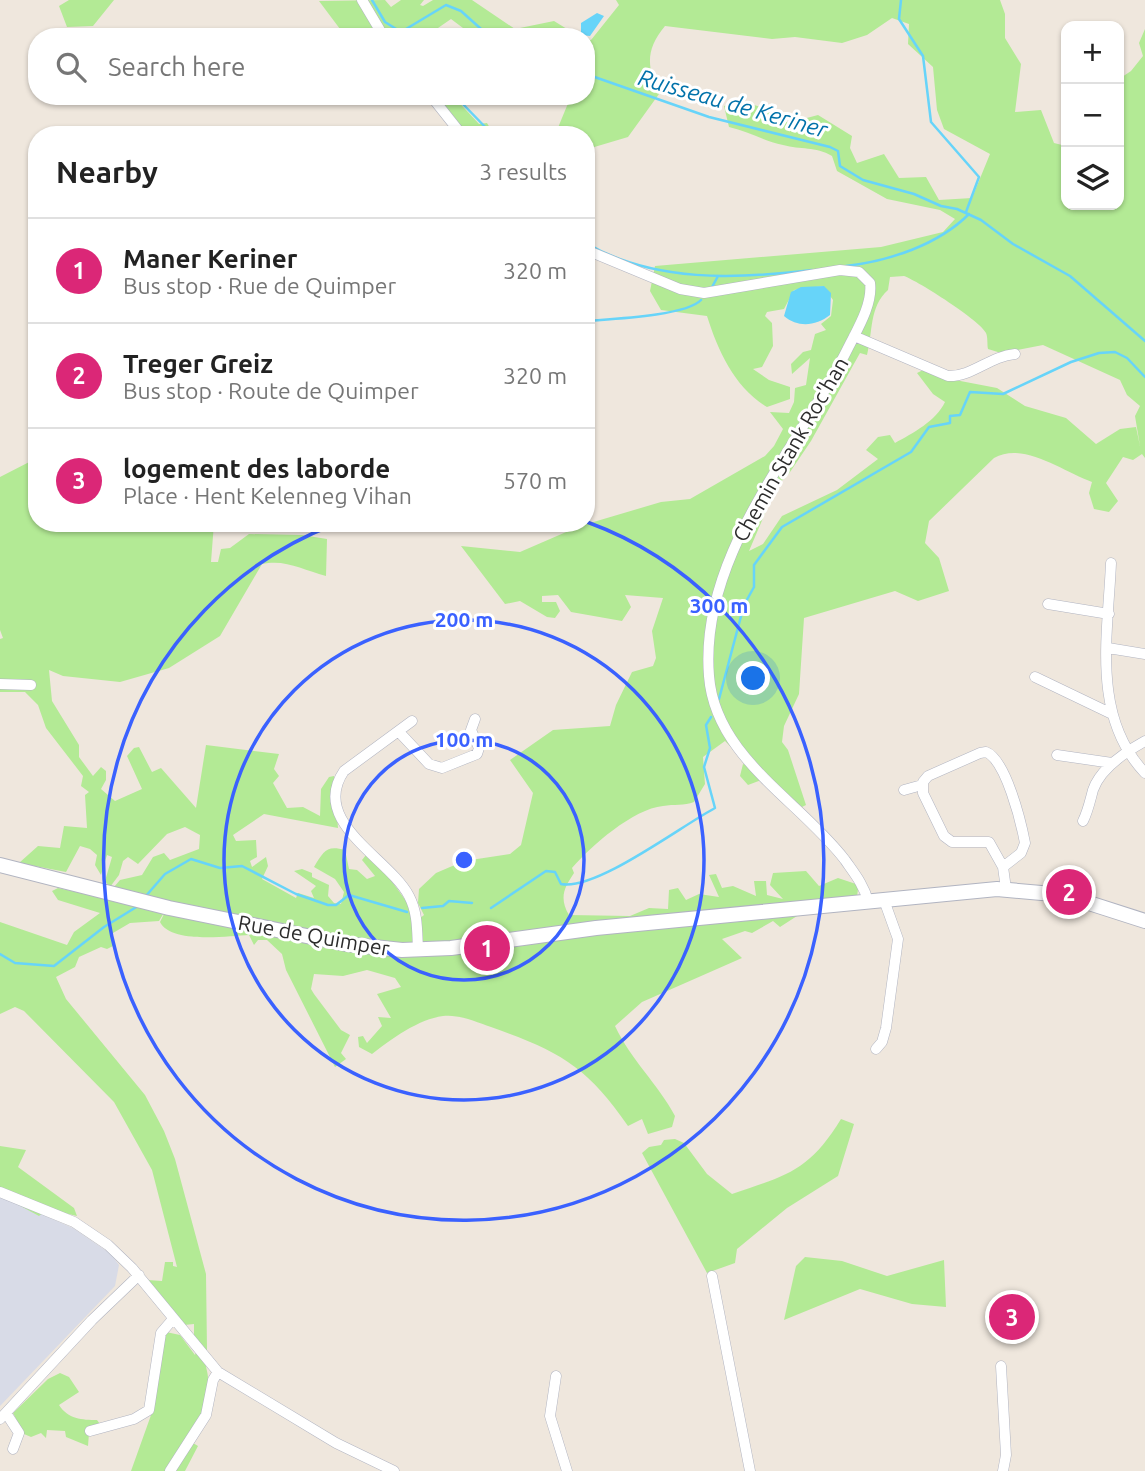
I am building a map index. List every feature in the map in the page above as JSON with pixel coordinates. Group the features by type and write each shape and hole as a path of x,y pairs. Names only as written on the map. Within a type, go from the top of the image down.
{"main road":[{"name":"Rue de Quimper","path":"0,865 141,902 371,948 418,950 470,946 596,928 1006,889 1064,895 1145,921"}],"street":[{"path":"362,0 379,28"},
{"path":"438,105 455,126"},
{"name":"Chemin Stank Roc'han","path":"595,254 680,289 704,293 831,271 854,271 868,280 871,292 854,336 807,422 773,473 735,545 713,620 708,663 715,707 744,754 764,779 825,834 863,886 868,901"},
{"path":"854,336 948,376 965,374 997,357 1015,354"},
{"path":"1111,563 1108,648 1110,713 1129,754 1145,773"},
{"path":"1048,604 1109,614"},
{"path":"1108,648 1145,654"},
{"path":"1035,677 1110,713"},
{"path":"0,684 31,685"},
{"path":"400,733 429,764 442,768 477,754 479,748 471,730 475,719"},
{"path":"412,721 400,733 344,771 339,781 337,796 346,829 388,868 410,897 416,919 418,950"},
{"path":"1083,821 1093,800 1093,790 1112,763 1145,741"},
{"path":"904,790 922,785 928,776 952,763 963,762 986,752 994,757 1011,791 1026,843 1021,853 1003,867"},
{"path":"1057,755 1112,763"},
{"path":"922,785 923,793 949,841 986,840 1003,867 1006,889"},
{"path":"876,1049 885,1034 898,939 884,900"},
{"path":"0,1192 84,1227 119,1254 218,1372 336,1443 394,1471"},
{"path":"13,1449 19,1433 3,1416 138,1275"},
{"path":"712,1276 750,1471"},
{"path":"90,1431 134,1419 149,1410 161,1334 176,1324"},
{"path":"1000,1366 1006,1455 1003,1471"},
{"path":"170,1471 205,1415 218,1372"},
{"path":"556,1376 550,1416 567,1471"}],"shaded area":[{"path":"0,1196 73,1228 111,1254 119,1265 115,1286 0,1406"}],"green space":[{"path":"69,0 114,0 93,26 67,27 59,6"},
{"path":"385,0 391,7 401,0 424,0 420,5 423,6 433,0 472,0 514,28 463,28 451,19 438,28 339,28 319,1"},
{"path":"616,0 1000,0 1005,14 1005,38 1021,64 1015,112 1041,110 1054,143 1061,145 1061,210 1124,210 1124,76 1143,56 1139,43 1145,29 1145,458 1142,454 1133,460 1123,457 1106,483 1118,501 1109,512 1094,509 1089,493 1092,482 1031,455 1018,453 994,458 929,521 925,543 939,558 949,591 918,601 895,591 804,618 799,694 784,726 782,742 788,750 806,805 802,807 767,778 748,785 740,776 743,764 751,767 736,742 730,746 725,741 703,757 705,784 694,802 651,809 626,821 590,849 572,868 574,873 565,888 564,898 569,915 630,916 649,908 668,909 669,890 678,888 686,900 699,894 719,897 709,875 716,874 722,888 733,886 756,896 754,881 766,881 767,895 783,899 770,885 773,873 806,871 819,886 838,878 856,884 858,889 857,897 799,911 797,916 780,927 773,921 752,933 745,931 722,939 742,958 642,1002 615,1026 675,1116 672,1127 648,1134 642,1119 628,1126 599,1089 570,1063 535,1044 467,1019 443,1016 424,1021 396,1036 372,1054 359,1047 358,1037 363,1036 367,1043 382,1026 378,1017 391,1018 377,994 401,987 395,978 367,970 343,976 314,974 311,989 341,1030 350,1035 341,1053 346,1059 335,1067 286,970 282,954 267,940 258,940 254,945 249,935 200,937 175,933 160,922 170,902 114,887 120,880 142,875 153,857 164,853 170,860 199,849 200,835 185,827 167,834 138,864 128,857 123,861 119,875 110,887 105,881 112,857 107,855 101,875 95,865 97,855 80,846 66,872 19,863 38,846 60,848 64,826 87,828 85,795 89,792 81,786 83,776 46,728 38,705 25,692 0,692 0,639 3,638 0,630 0,477 28,463 28,532 213,532 211,562 218,562 221,549 230,548 249,534 302,535 327,539 326,576 287,564 262,564 220,636 169,668 120,682 63,676 49,670 52,701 79,745 79,757 93,776 101,767 106,771 106,780 101,789 115,801 142,789 127,756 134,748 139,747 152,772 161,768 196,808 206,745 279,754 274,769 279,776 273,783 287,808 303,807 320,816 321,789 329,777 334,776 338,828 264,814 233,835 236,841 256,840 257,857 250,861 252,867 266,857 268,866 262,879 296,898 298,893 314,898 311,891 316,886 294,871 302,869 329,885 328,896 334,903 341,904 344,892 335,879 314,867 326,851 334,848 345,850 349,869 357,870 367,879 375,876 362,860 366,855 375,858 419,919 424,915 418,903 419,889 436,873 464,861 510,854 521,845 533,793 510,760 553,730 610,726 616,705 632,672 653,666 656,658 652,631 663,598 625,595 631,607 622,621 571,612 558,595 542,596 542,602 556,602 560,611 555,618 547,617 520,601 505,604 461,546 520,552 566,532 595,532 595,522 661,502 690,499 765,456 783,429 770,412 789,413 794,402 795,388 806,385 810,358 792,374 791,364 803,352 811,350 815,334 826,330 821,324 831,316 833,300 823,286 794,290 784,309 767,312 765,316 772,323 773,346 762,367 753,369 769,380 790,387 790,399 767,407 746,390 729,368 707,316 661,310 650,291 655,266 881,247 943,232 955,219 940,210 887,199 837,171 832,156 826,153 776,143 729,127 724,106 741,103 758,106 788,123 818,115 852,136 850,148 857,163 884,154 899,178 926,177 939,200 972,198 990,154 944,129 937,110 933,67 908,44 909,24 892,18 867,35 842,43 795,37 772,39 665,26 654,43 650,59 659,94 628,137 595,147 595,126 559,126 567,105 595,105 595,35 619,5","holes":["904,276 911,279 973,320 987,335 988,349 1001,353 1043,345 1120,380 1127,395 1140,406 1135,416 1140,446 1136,427 1120,429 1096,444 1066,418 1025,406 997,388 950,379 923,370 917,373 933,394 945,402 936,415 895,443 890,435 878,437 866,450 878,459 837,490 782,516 763,544 749,551 777,485 788,475 811,441 860,353 867,355 875,312 888,290 890,277"]},
{"path":"554,21 565,28 520,28"},
{"path":"439,105 461,105 479,124 487,123 489,126 458,126"},
{"path":"58,888 165,911 159,921 130,923 113,933 113,946 107,949 101,947 79,957 75,967 56,977 66,999 145,1095 164,1131 175,1159 206,1274 207,1390 202,1412 188,1440 198,1446 185,1471 131,1471 155,1404 161,1345 166,1332 180,1335 195,1355 199,1343 194,1337 194,1324 184,1325 147,1280 162,1281 165,1262 173,1262 173,1266 177,1267 152,1170 114,1102 24,1011 15,1007 0,1014 0,922 67,945 74,932 100,913 58,900 52,891"},
{"path":"841,1119 854,1124 838,1176 787,1208 737,1249 735,1263 707,1273 642,1153 649,1147 661,1145 664,1140 675,1139 684,1143 707,1174 732,1194 796,1169 818,1150"},
{"path":"0,1146 26,1150 18,1167 74,1208 77,1216 47,1209 39,1216 0,1195"},
{"path":"805,1257 842,1261 887,1276 944,1260 946,1307 912,1304 860,1289 784,1320 796,1266"},
{"path":"60,1373 69,1377 79,1392 59,1405 76,1418 97,1420 100,1424 89,1433 88,1446 66,1437 65,1431 47,1430 46,1438 41,1433 31,1437 24,1434 13,1413 48,1379"}],"water":[{"path":"597,13 604,16 595,29 581,28 581,23"},
{"path":"824,286 831,293 830,315 807,324 789,320 784,316 791,292 801,287"}],"waterway":[{"name":"Ruisseau de Keriner","path":"372,0 385,22 395,28"},
{"path":"901,0 899,19 923,56 931,122 979,177 966,212"},
{"name":"Ruisseau de Keriner","path":"408,28 446,5 461,11 480,28"},
{"name":"Ruisseau de Keriner","path":"595,77 709,117 830,147 838,151 840,166 863,180 914,194 981,220 1013,244 1070,276 1145,341"},
{"path":"464,105 484,126"},
{"path":"846,266 912,250 943,234 969,214"},
{"path":"595,248 639,265 696,275 755,275 812,270"},
{"path":"711,289 718,276"},
{"path":"595,320 680,310 701,300"},
{"path":"719,699 744,605 754,587 754,565 782,527 911,452 929,427 950,423 950,416 960,415 970,392 1003,394 1071,362 1099,353 1115,352 1127,358 1145,377"},
{"path":"491,908 546,871 555,872 561,884 595,878 715,808 704,767 710,748 706,725 711,717"},
{"path":"145,897 165,874 191,859 220,868 242,866 296,894 328,905 336,905 349,895 407,912"},
{"path":"422,908 443,906 449,901 472,903"},
{"path":"0,954 15,963 54,966 104,927 138,906"}],"place":[{"name":"Treger Greiz","path":"1069,892"},
{"name":"Maner Keriner","path":"487,948"},
{"name":"logement des laborde","path":"1012,1317"}]}
